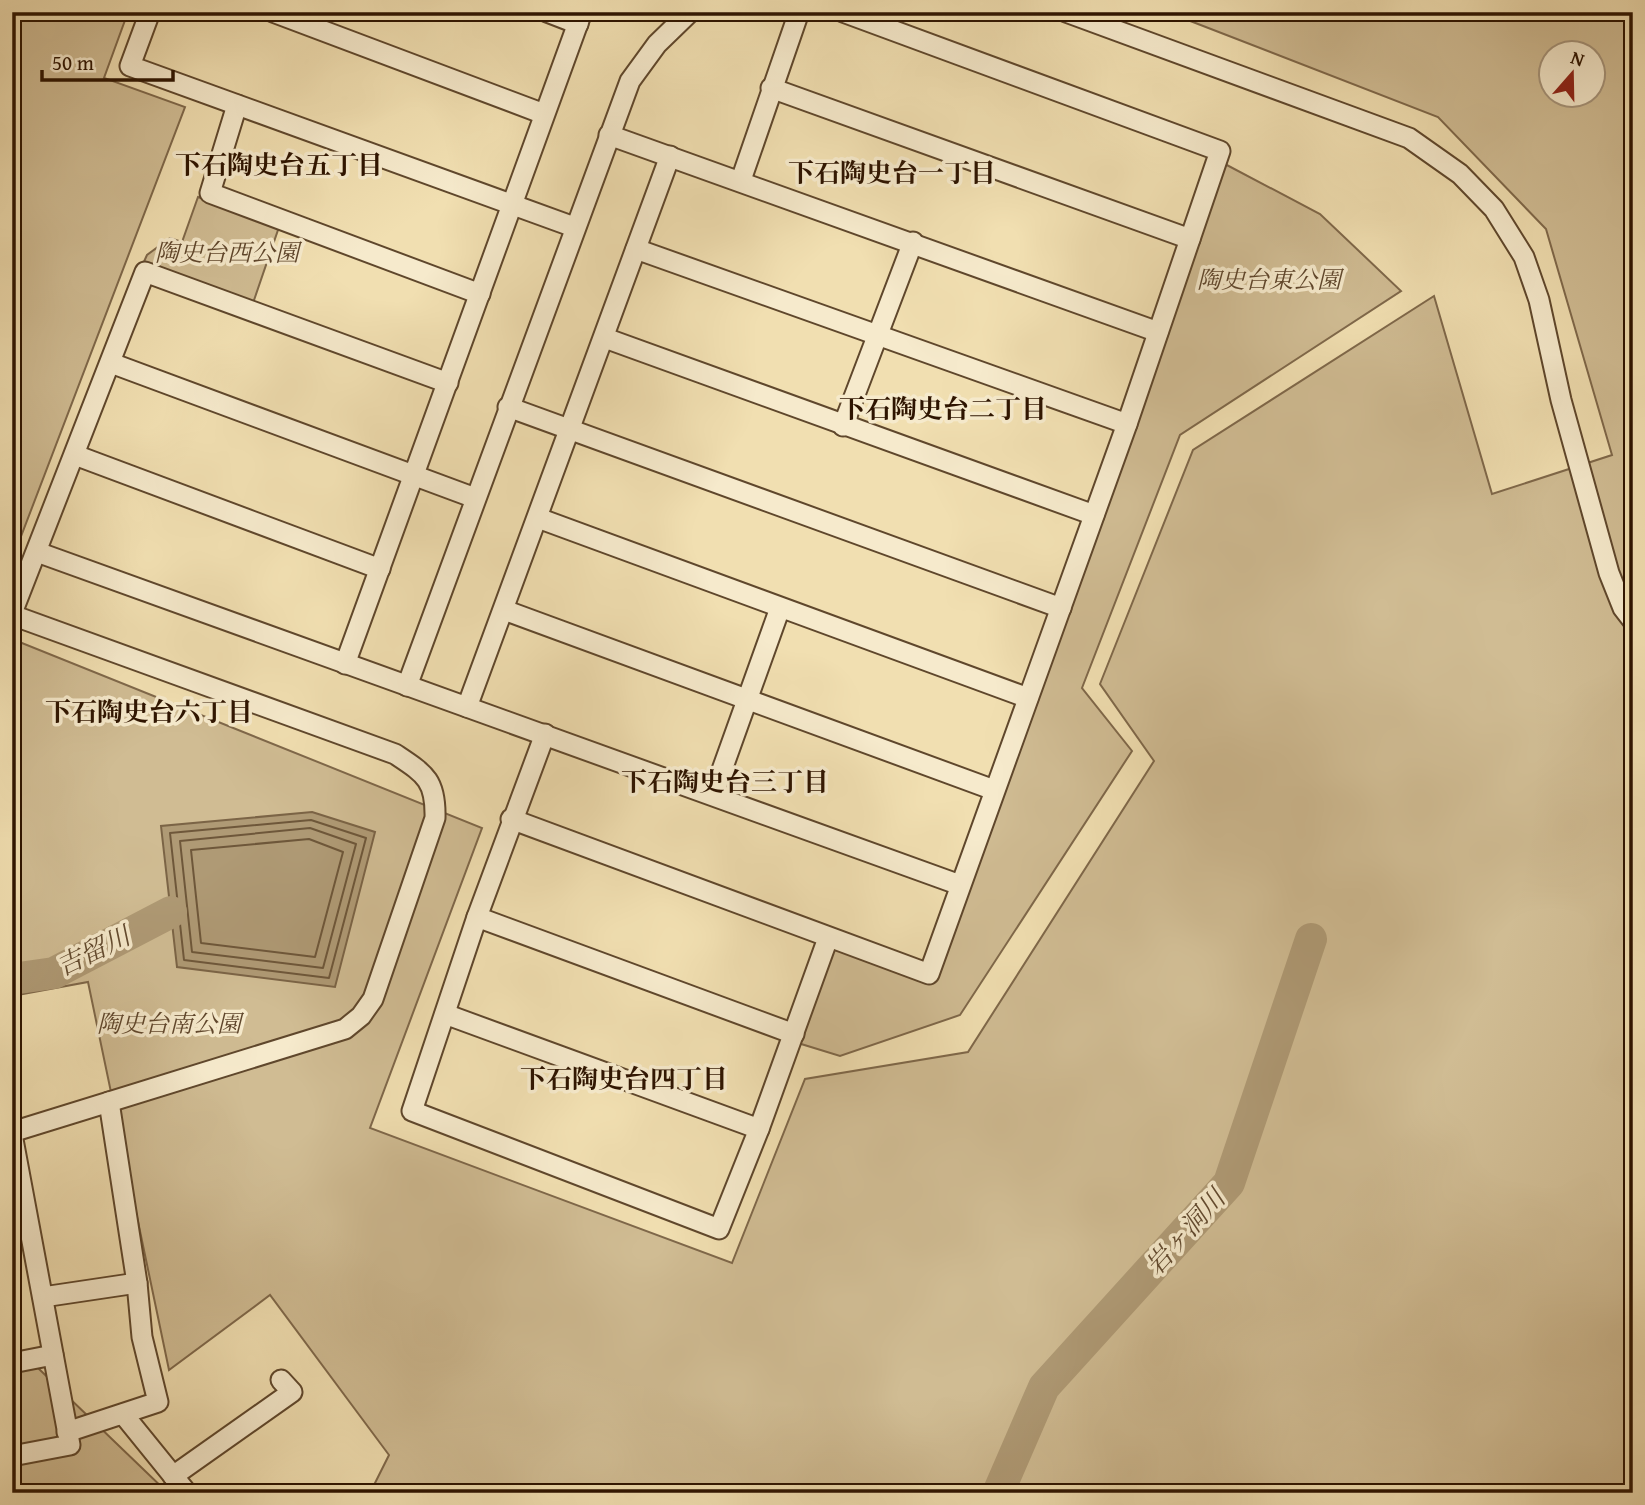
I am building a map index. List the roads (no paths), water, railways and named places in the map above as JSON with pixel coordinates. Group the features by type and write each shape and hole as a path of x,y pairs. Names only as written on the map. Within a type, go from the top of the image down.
{"street":[{"path":"150,12 130,66 574,227"},
{"path":"273,12 544,114"},
{"path":"345,664 580,18 547,12"},
{"path":"407,686 630,81 657,44 690,12"},
{"path":"741,180 799,12"},
{"path":"511,819 929,974 1094,515 1220,151 843,12"},
{"path":"1066,12 1409,138 1460,174 1494,209 1524,257 1539,300 1562,400 1609,573 1623,608 1633,621"},
{"path":"771,88 1190,239"},
{"path":"237,105 210,193 480,294"},
{"path":"609,135 741,180 1158,332"},
{"path":"467,706 670,156"},
{"path":"843,426 913,242"},
{"path":"636,249 1126,424"},
{"path":"12,1456 70,1445 12,1133 345,1029 361,1016 373,999 435,818 435,792 423,773 395,754 12,614 145,272 448,383"},
{"path":"605,338 1094,515"},
{"path":"111,363 475,498"},
{"path":"508,407 1061,608"},
{"path":"75,454 380,569"},
{"path":"538,518 1028,698"},
{"path":"37,552 345,664 545,733 960,885"},
{"path":"713,795 780,608"},
{"path":"503,610 994,790"},
{"path":"545,733 511,819 412,1111 719,1229 760,1129 828,938"},
{"path":"477,917 794,1034"},
{"path":"445,1014 760,1129"},
{"path":"67,1432 158,1402 142,1337 137,1283 109,1102"},
{"path":"43,1297 137,1283"},
{"path":"12,1363 53,1355"},
{"path":"173,1476 292,1392 281,1380"},
{"path":"123,1414 187,1493"}],"water":[{"path":"312,812 375,832 335,987 177,967 161,826"}],"waterway":[{"name":"吉留川","path":"12,979 54,973 171,912"},
{"name":"岩ヶ洞川","path":"998,1493 1044,1387 1229,1183 1311,939"}],"district":[{"name":"下石陶史台五丁目","path":"279,165"},
{"name":"下石陶史台一丁目","path":"892,173"},
{"name":"下石陶史台二丁目","path":"943,409"},
{"name":"下石陶史台六丁目","path":"149,712"},
{"name":"下石陶史台三丁目","path":"725,782"},
{"name":"下石陶史台四丁目","path":"624,1079"}],"park label":[{"name":"陶史台西公園","path":"227,253"},
{"name":"陶史台東公園","path":"1269,280"},
{"name":"陶史台南公園","path":"169,1024"}]}
